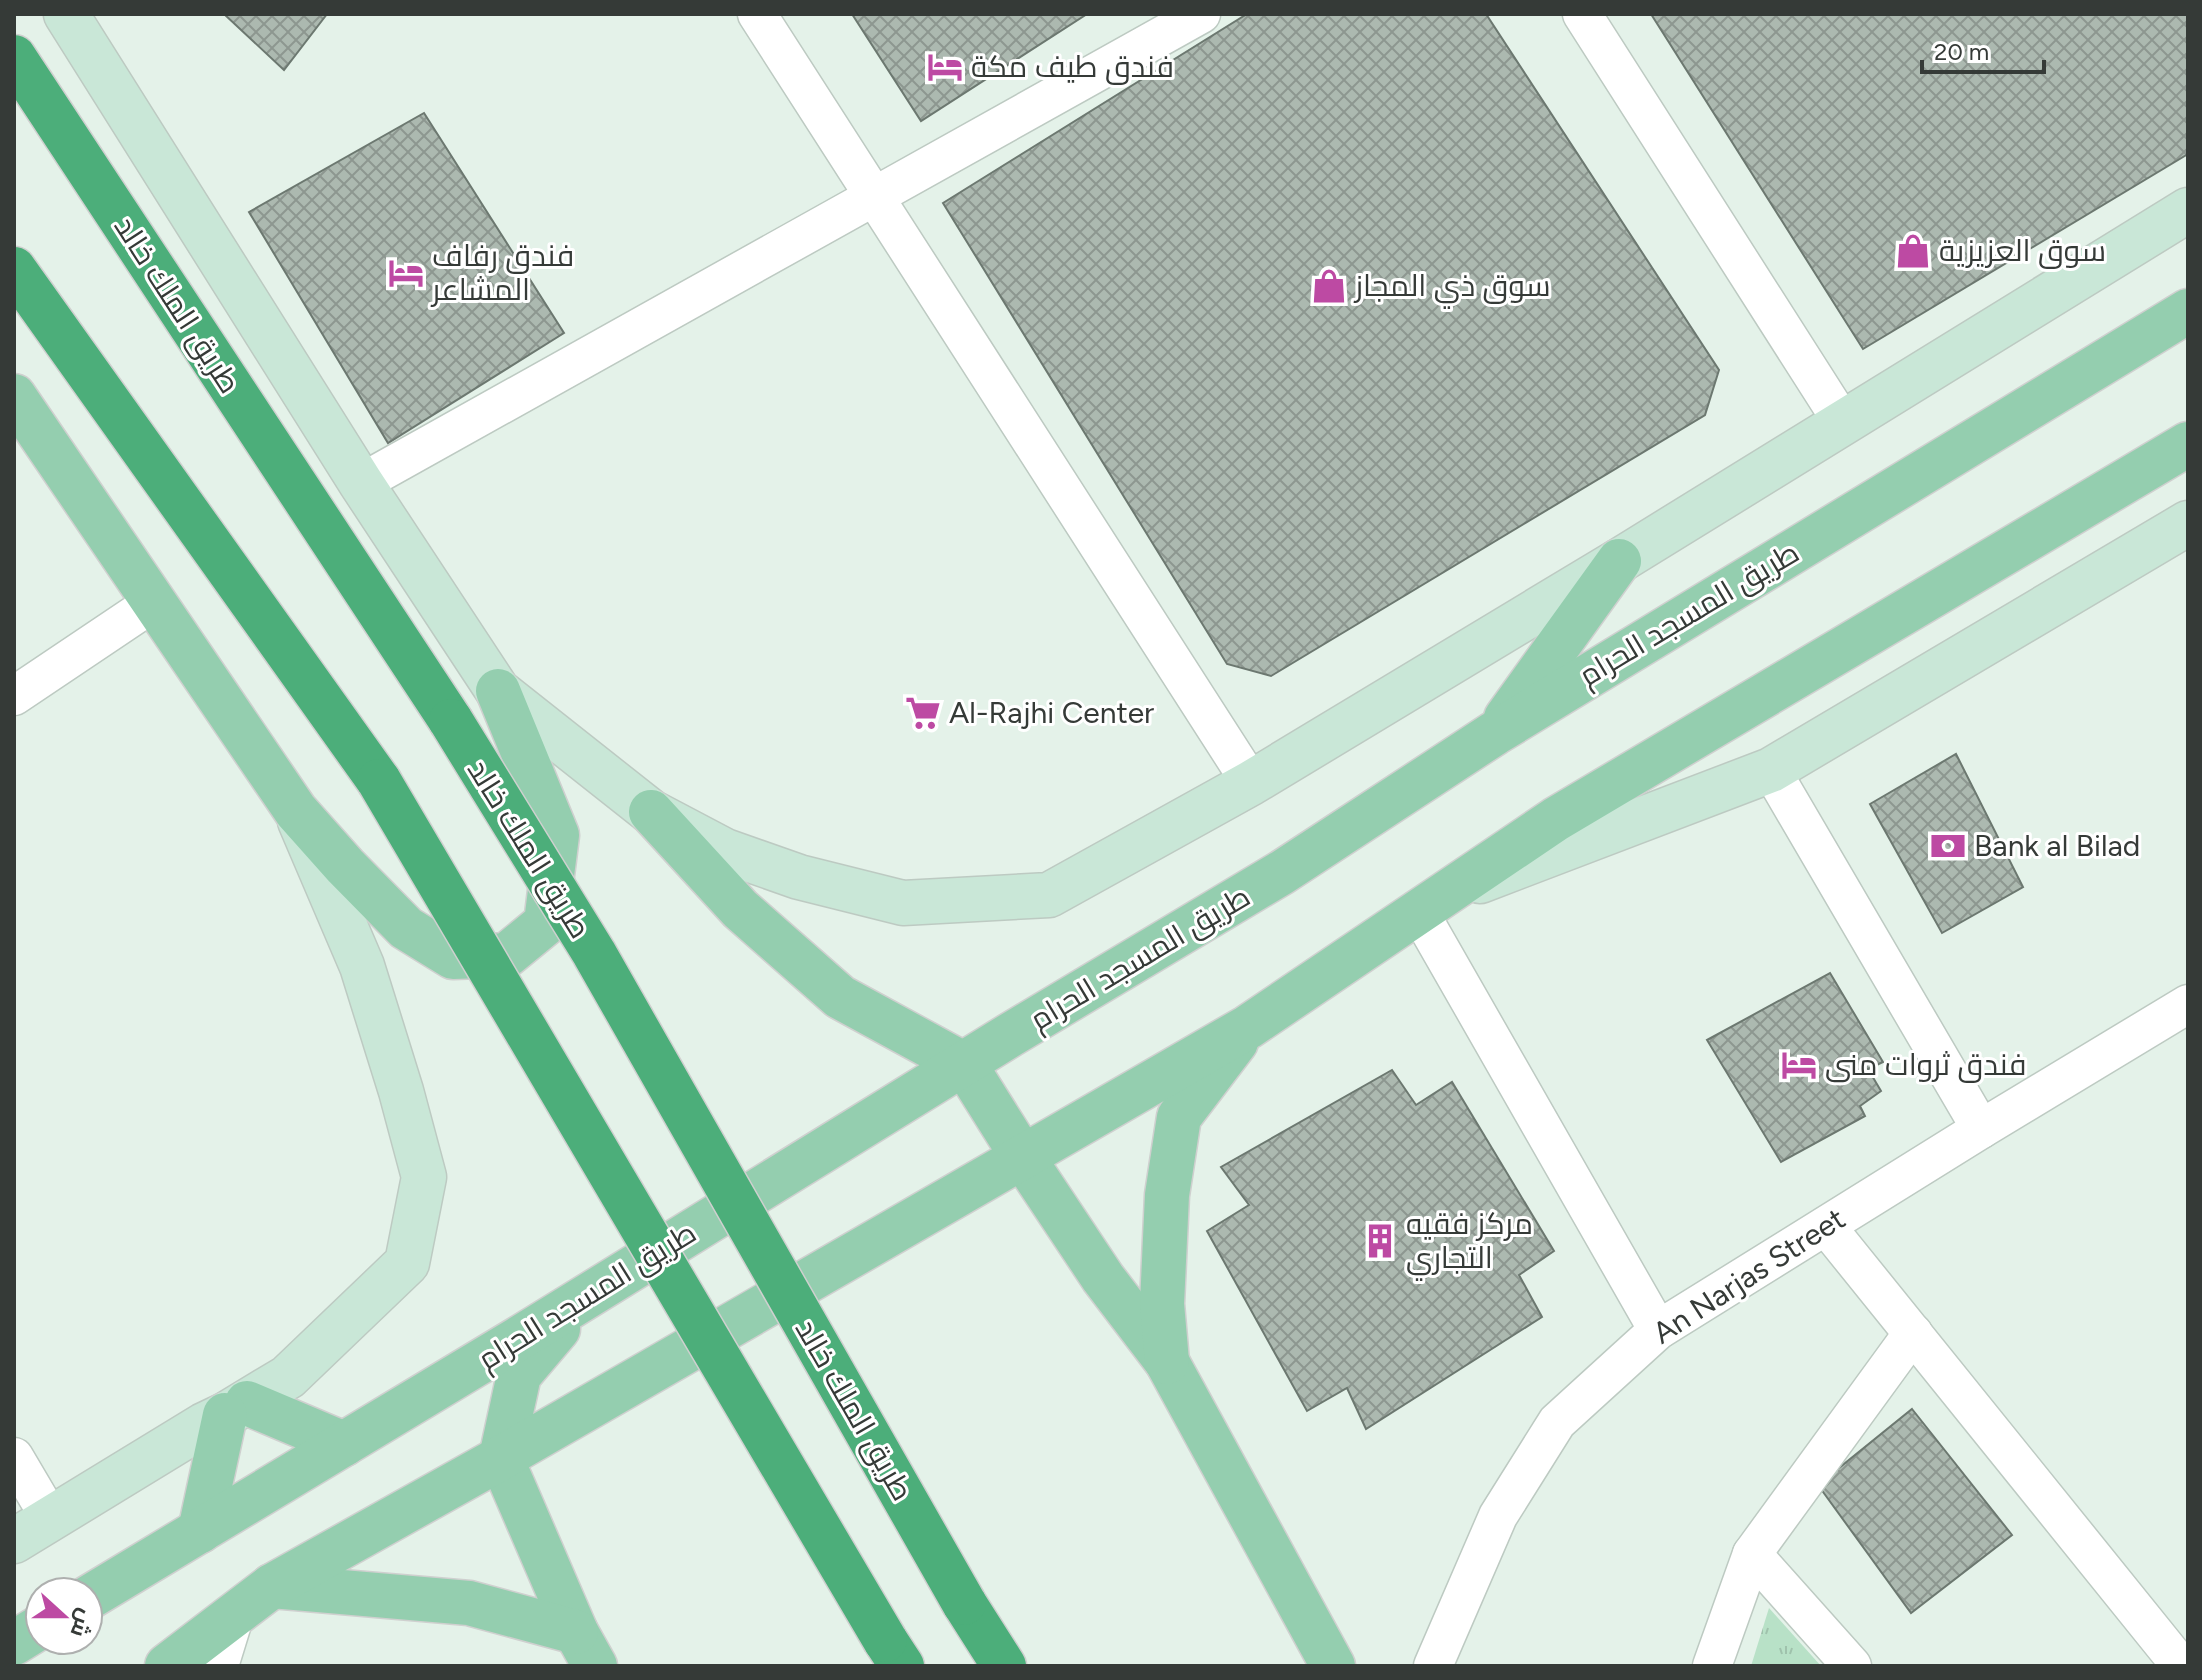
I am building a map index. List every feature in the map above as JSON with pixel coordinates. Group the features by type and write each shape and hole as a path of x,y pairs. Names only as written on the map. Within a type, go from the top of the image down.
{"highway":[{"name":"طريق الملك خالد","path":"14,57 451,721 594,953 964,1603 1004,1666"},
{"path":"14,269 379,781 894,1653"}],"main road":[{"name":"طريق المسجد الحرام","path":"104,1588 1281,873 1495,733 2188,311"},
{"path":"14,396 296,811 406,928 453,957 507,955 546,923 557,835 498,691"},
{"path":"167,1666 272,1586 501,1458 1248,1027 1556,819 2188,444"},
{"path":"1495,733 1619,561"},
{"path":"651,812 740,909 840,997 965,1065 1103,1278 1167,1362 1333,1666"},
{"path":"1167,1362 1162,1304 1166,1210 1179,1117 1248,1027"},
{"path":"586,1649 501,1458 519,1375 588,1295"},
{"path":"200,1531 236,1409 344,1444"},
{"path":"272,1586 469,1603 586,1649"}],"street":[{"path":"66,14 361,483 498,691 651,812 725,851 799,877 903,903 1049,895 1251,783 1619,561 2188,210"},
{"path":"757,14 1251,783"},
{"path":"361,483 1201,14"},
{"path":"1582,14 1843,423"},
{"path":"1658,1330 1431,903 1771,770 2188,523"},
{"path":"14,696 154,602"},
{"path":"1771,770 1981,1129"},
{"path":"14,1541 288,1377 407,1263 424,1177 362,966 296,811"},
{"name":"An Narjas Street","path":"1433,1666 1498,1516 1557,1422 1658,1330 2188,1004"},
{"path":"1826,1226 2181,1666"},
{"path":"1712,1666 1752,1554 1913,1333"},
{"path":"14,1457 50,1518"},
{"path":"1752,1554 1852,1666"},
{"path":"219,1666 235,1614"}],"green space":[{"path":"1769,1608 1821,1666 1751,1666"}],"building":[{"path":"224,14 327,14 284,70"},
{"name":"فندق طيف مكة","path":"852,14 1087,14 921,121"},
{"name":"سوق ذي المجاز","path":"1247,14 1486,14 1719,370 1705,415 1271,676 1227,664 943,203"},
{"name":"سوق العزيزية","path":"1651,14 2188,14 2188,154 1863,349"},
{"name":"فندق رفاف المشاعر","path":"424,113 564,333 388,443 249,212"},
{"name":"Bank al Bilad","path":"1956,754 2023,887 1942,933 1870,804"},
{"name":"فندق ثروات منى","path":"1830,973 1883,1062 1868,1069 1881,1091 1860,1106 1865,1116 1781,1162 1707,1040"},
{"name":"مركز فقيه التجاري","path":"1392,1070 1416,1105 1452,1082 1554,1251 1519,1275 1542,1317 1366,1429 1347,1388 1307,1411 1207,1231 1249,1205 1221,1167"},
{"path":"1912,1409 2012,1535 1911,1613 1818,1485"}],"place":[{"name":"فندق طيف مكة","path":"945,67"},
{"name":"سوق العزيزية","path":"1913,251"},
{"name":"فندق رفاف المشاعر","path":"406,273"},
{"name":"سوق ذي المجاز","path":"1329,286"},
{"name":"Al-Rajhi Center","path":"923,713"},
{"name":"Bank al Bilad","path":"1948,846"},
{"name":"فندق ثروات منى","path":"1799,1065"},
{"name":"مركز فقيه التجاري","path":"1380,1241"}]}
